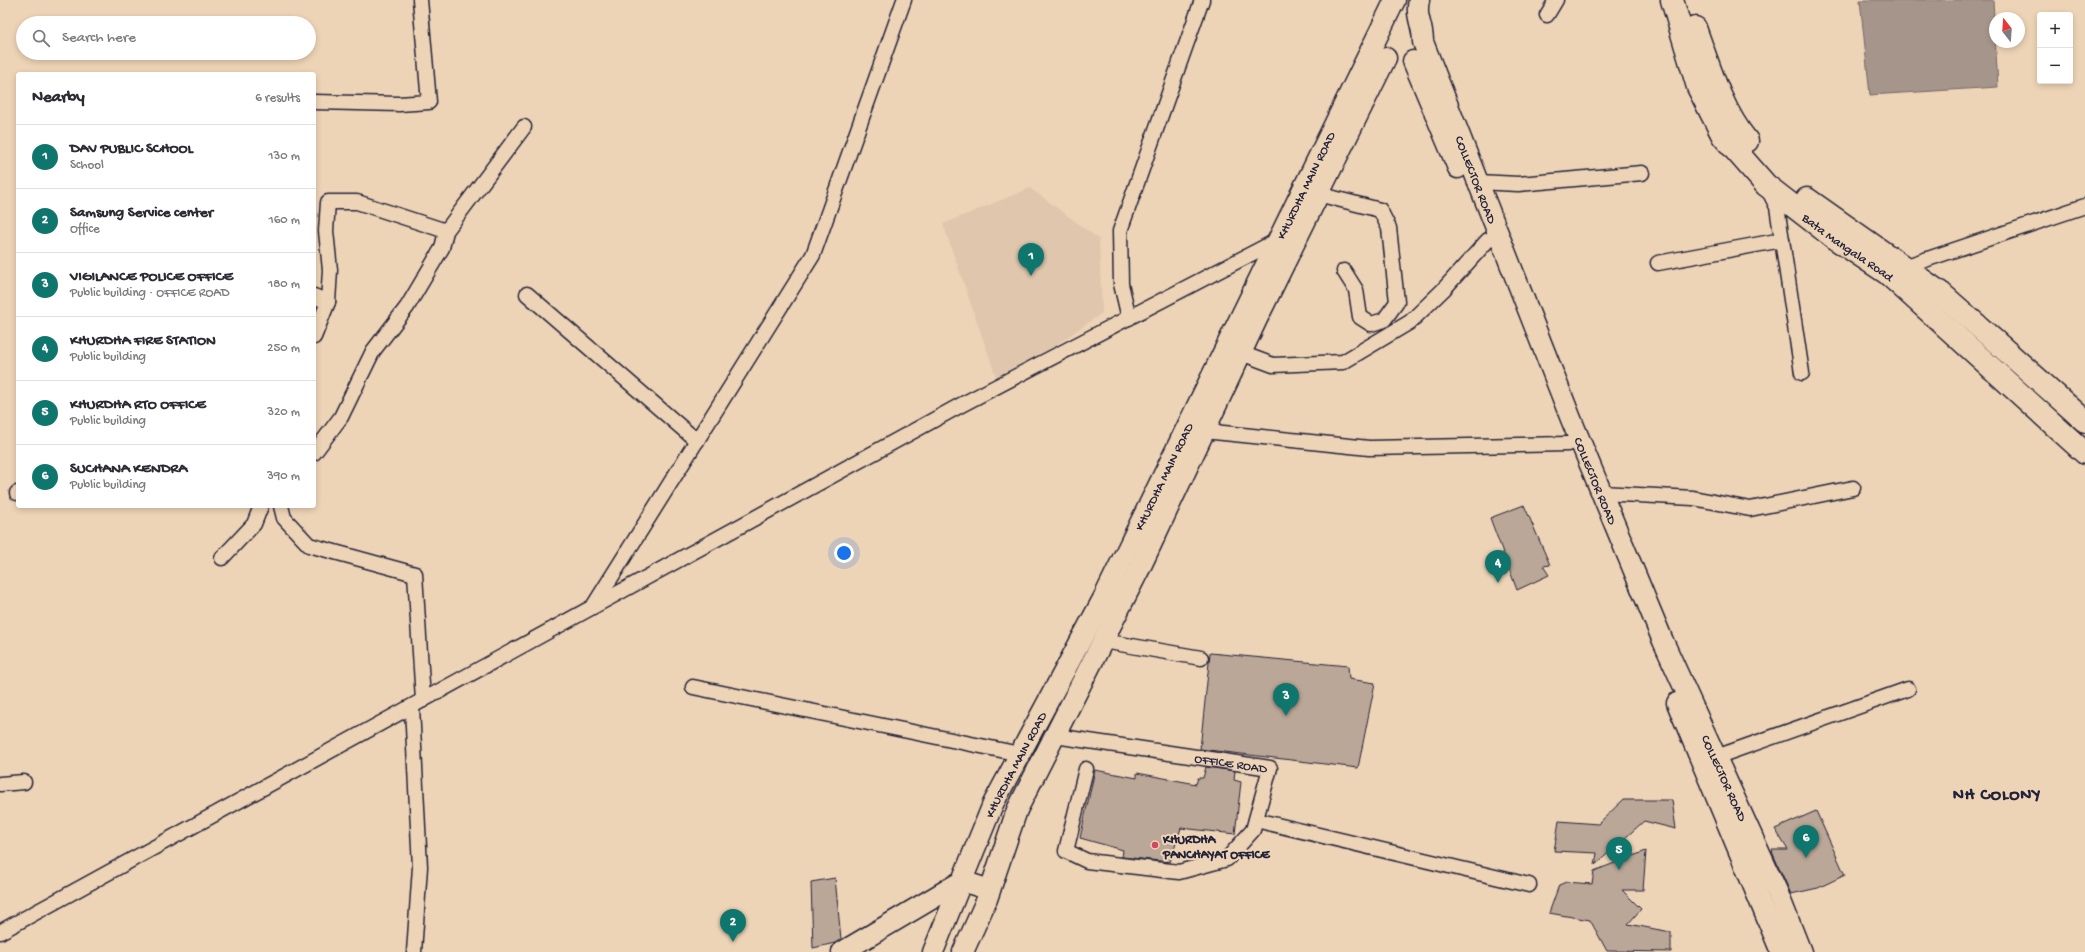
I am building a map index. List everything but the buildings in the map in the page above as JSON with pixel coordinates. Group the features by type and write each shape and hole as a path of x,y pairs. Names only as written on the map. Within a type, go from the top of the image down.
{"main road":[{"name":"Bata Mangala Road","path":"1672,0 1698,87 1723,136 1766,185 1833,237 1942,294 2085,421"},
{"name":"Bata Mangala Road","path":"1685,0 1713,79 1735,126 1778,180 1895,270 2085,453"},
{"path":"1392,6 1403,10 1418,6"},
{"name":"KHURDHA MAIN ROAD","path":"933,952 993,804 1104,597 1276,241 1392,6"},
{"name":"COLLECTOR ROAD","path":"1418,6 1423,31 1423,42 1602,493 1618,548 1780,952"},
{"path":"1378,35 1379,48 1386,58 1398,63 1413,61 1423,42"},
{"name":"KHURDHA MAIN ROAD","path":"963,952 990,890 1017,810 1140,568 1241,353 1386,58"},
{"name":"COLLECTOR ROAD","path":"1413,61 1488,240 1568,444 1663,641 1777,891 1801,952"},
{"path":"842,952 962,881 990,890"}],"street":[{"path":"316,102 399,104 429,102 420,0"},
{"path":"593,607 813,255 904,0"},
{"path":"1129,318 1121,284 1120,231 1202,0"},
{"path":"1547,15 1556,0"},
{"path":"316,450 341,417 373,351 407,307 442,248 446,231 524,127"},
{"path":"1478,182 1518,184 1642,173"},
{"path":"1766,185 1777,207 1802,373"},
{"path":"1318,194 1380,210 1389,228 1397,302 1384,320 1371,324 1360,317 1356,290 1344,271"},
{"path":"316,332 328,302 330,270 326,231 328,202 357,202 446,231"},
{"path":"1895,270 2085,206"},
{"path":"1241,353 1273,365 1343,362 1410,322 1443,290 1488,240"},
{"path":"1658,263 1782,240"},
{"path":"0,932 961,404 1276,241"},
{"path":"527,294 697,441"},
{"path":"316,297 328,302"},
{"path":"1204,430 1369,448 1568,444"},
{"path":"1602,493 1693,498 1750,509 1853,488"},
{"path":"222,558 254,524 260,508"},
{"path":"281,508 284,518 309,545 415,574 420,867 414,952"},
{"path":"1103,641 1201,658"},
{"path":"693,686 1020,754"},
{"path":"1716,757 1908,689"},
{"name":"OFFICE ROAD","path":"1055,736 1270,768 1253,830 1227,859 1179,872 1087,861 1066,851 1086,769"},
{"path":"0,784 24,782"},
{"path":"1256,820 1528,885"}],"shaded area":[{"path":"1860,0 1993,0 1994,12 1989,12 1989,48 1996,48 1998,87 1870,95"},
{"path":"1030,188 1099,239 1102,313 999,385 943,224"}],"place":[{"name":"DAV PUBLIC SCHOOL","path":"1031,276"},
{"name":"KHURDHA FIRE STATION","path":"1498,583"},
{"name":"VIGILANCE POLICE OFFICE","path":"1286,716"},
{"name":"KHURDHA PANCHAYAT OFFICE","path":"1155,845"},
{"name":"SUCHANA KENDRA","path":"1806,858"},
{"name":"KHURDHA RTO OFFICE","path":"1619,870"},
{"name":"Samsung Service center","path":"733,942"}],"district":[{"name":"NH COLONY","path":"1997,793"}]}
